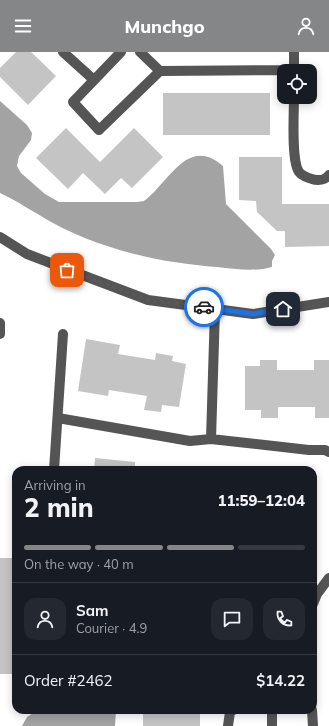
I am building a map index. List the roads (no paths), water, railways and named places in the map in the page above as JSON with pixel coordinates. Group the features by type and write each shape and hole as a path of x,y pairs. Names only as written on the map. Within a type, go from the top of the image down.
{"street":[{"path":"63,52 94,80"},
{"path":"121,52 73,102 99,130 160,71"},
{"path":"140,52 160,71 277,71"},
{"path":"294,52 294,64"},
{"path":"294,104 294,161 299,172 307,178 316,180 327,178 329,175"},
{"path":"0,237 27,254 148,300 253,314 329,302"},
{"path":"211,439 215,309"},
{"path":"0,323 0,334"},
{"path":"54,466 63,334"},
{"path":"58,418 190,441 211,439 309,450 325,450 329,452"},
{"path":"317,594 329,578"},
{"path":"228,726 230,714"},
{"path":"272,714 272,726"},
{"path":"312,714 313,726"}]}
